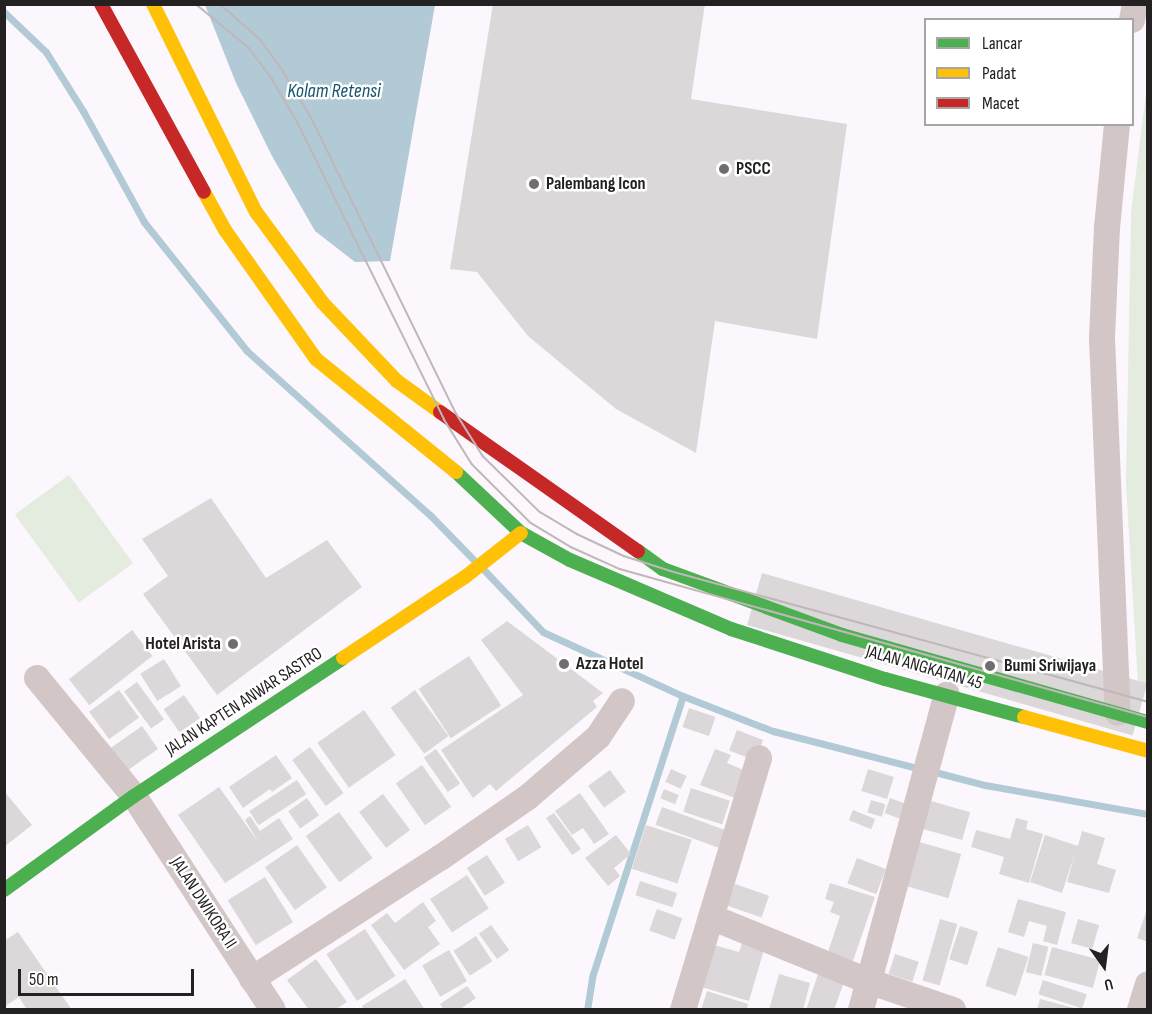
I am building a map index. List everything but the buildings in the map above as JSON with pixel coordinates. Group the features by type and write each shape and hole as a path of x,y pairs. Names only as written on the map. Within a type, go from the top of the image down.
{"main road":[{"name":"JALAN ANGKATAN 45","path":"101,4 225,230 316,359 473,486 521,533 570,560 731,629 885,679 947,694 1148,751"},
{"path":"153,4 256,212 322,302"},
{"path":"125,49 130,27"},
{"path":"225,230 254,248"},
{"path":"273,261 322,302 397,381 663,569 743,600 892,651 1148,722"},
{"name":"JALAN KAPTEN ANWAR SASTRO","path":"4,890 134,796 465,577 521,533"}],"street":[{"path":"1117,126 1107,227 1102,338 1118,713"},
{"name":"JALAN DWIKORA II","path":"38,678 134,796 273,1010"},
{"path":"861,1010 947,694"},
{"path":"252,979 440,858 528,797 598,737 622,701"},
{"path":"683,1010 759,758"},
{"path":"711,917 868,981 953,1010"},
{"path":"1140,1010 1148,984"}],"shaded area":[{"path":"1147,85 1147,688 1138,685 1126,483 1131,213"},
{"path":"69,475 133,563 79,603 15,514"}],"water":[{"name":"Kolam Retensi","path":"205,5 435,5 390,261 355,262 315,231 272,156 236,83"}],"waterway":[{"path":"4,12 46,52 83,111 144,222 247,351 431,516 473,559"},
{"path":"485,571 543,632 683,696 773,731 921,769"},
{"path":"587,1010 593,974 683,696"},
{"path":"931,771 985,785 1148,814"}],"tram line":[{"path":"196,4 249,48 272,79 298,123 444,419 472,464 531,523 571,547 620,569 1148,717"},
{"path":"220,4 260,39 311,117 456,413 483,456 540,512 577,534 624,556 674,572 1148,702"}],"traffic: fast":[{"path":"456,472 521,533 570,560 731,629 885,679 1024,717"},
{"path":"638,551 663,569 842,635 1148,722"},
{"path":"4,890 134,796 343,658"}],"traffic: slow":[{"path":"153,4 256,212 322,302 397,381 440,412"},
{"path":"204,192 225,230 316,359 456,472"},
{"path":"343,658 465,577 521,533"},
{"path":"1024,717 1148,751"}],"traffic: jam":[{"path":"101,4 204,192"},
{"path":"440,412 638,551"}],"place":[{"name":"PSCC","path":"724,169"},
{"name":"Palembang Icon","path":"534,184"},
{"name":"Hotel Arista","path":"233,644"},
{"name":"Azza Hotel","path":"564,664"},
{"name":"Bumi Sriwijaya","path":"990,666"}]}
